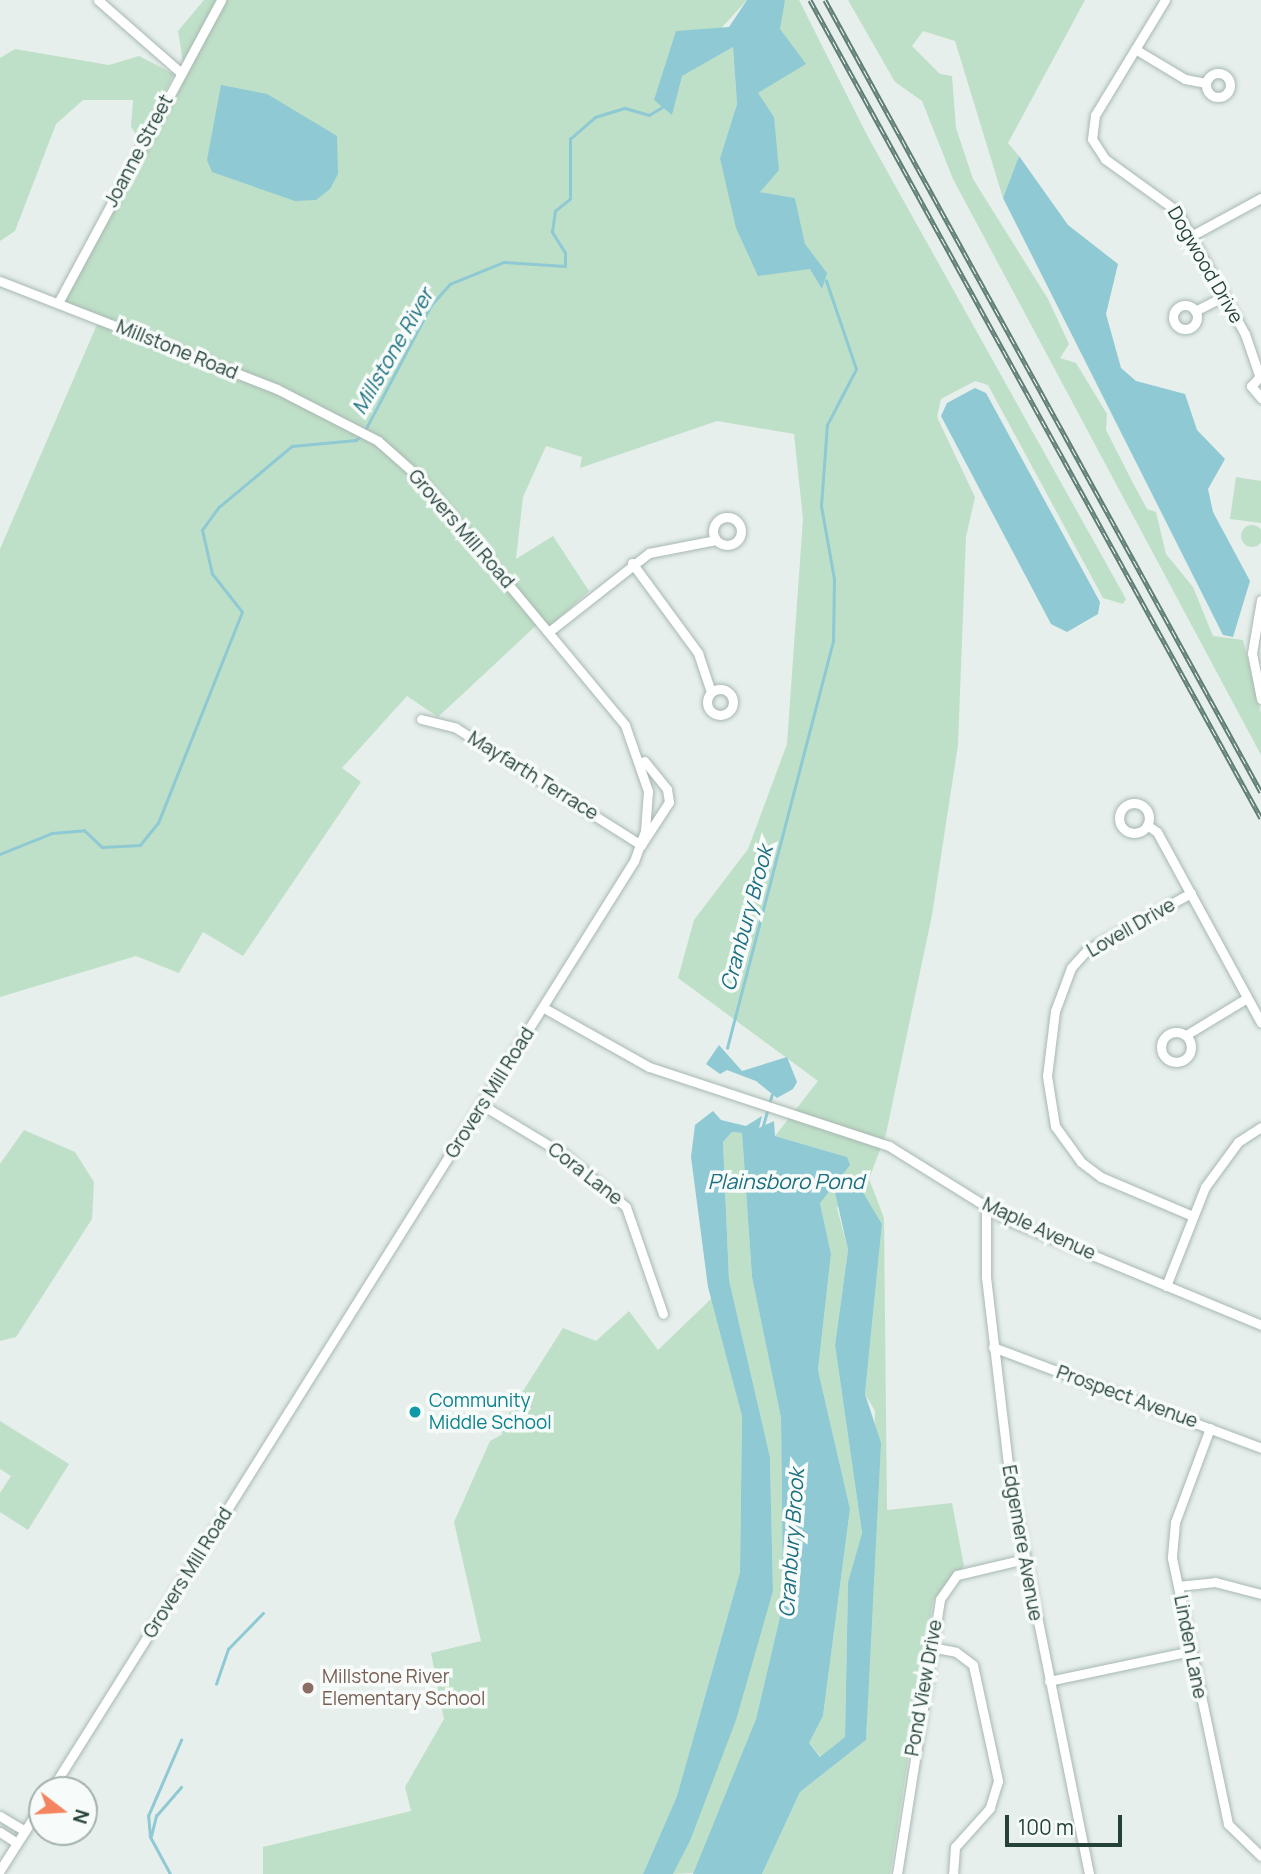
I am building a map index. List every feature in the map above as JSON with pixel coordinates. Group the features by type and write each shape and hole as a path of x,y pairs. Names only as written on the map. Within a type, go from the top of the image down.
{"street":[{"path":"98,0 181,73"},
{"name":"Joanne Street","path":"58,303 221,0"},
{"name":"Dogwood Drive","path":"1165,0 1095,115 1092,139 1105,159 1169,202 1224,296 1260,375 1251,388 1261,398"},
{"path":"1135,49 1187,80 1206,83"},
{"path":"1191,236 1261,198"},
{"name":"Millstone Road","path":"0,281 352,425"},
{"path":"1195,311 1224,296"},
{"name":"Grovers Mill Road","path":"60,1776 544,1008 641,845 648,791 641,757 625,725 551,630 420,478 378,441 352,425"},
{"path":"551,630 632,563 670,545 716,540"},
{"path":"632,563 693,645 711,692"},
{"path":"1261,600 1252,653 1261,699"},
{"name":"Mayfarth Terrace","path":"421,719 456,728 641,845"},
{"path":"641,757 667,789 669,802 641,845"},
{"path":"1147,825 1157,832 1261,1023"},
{"name":"Lovell Drive","path":"1191,893 1087,950 1071,968 1055,1012 1046,1076 1055,1126 1081,1162 1101,1177 1193,1216"},
{"path":"1186,1035 1247,998"},
{"name":"Maple Avenue","path":"544,1008 649,1067 896,1149 986,1208 1261,1325"},
{"name":"Cora Lane","path":"482,1105 565,1155 626,1206 663,1314"},
{"path":"1166,1286 1193,1216 1224,1158 1261,1127"},
{"name":"Edgemere Avenue","path":"986,1208 993,1347 1024,1559 1089,1874"},
{"name":"Prospect Avenue","path":"993,1347 1261,1448"},
{"name":"Linden Lane","path":"1210,1428 1175,1522 1178,1586 1228,1824 1261,1856"},
{"name":"Pond View Drive","path":"897,1874 930,1647 940,1599 957,1575 1024,1559"},
{"path":"1178,1586 1215,1582 1261,1594"},
{"path":"930,1647 956,1652 973,1665 999,1781 990,1808 955,1847 953,1874"},
{"path":"1049,1681 1191,1651"},
{"path":"0,1816 25,1831"},
{"path":"0,1870 28,1826"},
{"path":"0,1832 17,1843"}],"green space":[{"path":"204,0 747,0 655,100 672,114 681,76 733,47 737,104 720,158 810,269 827,273 805,245 795,198 760,192 774,117 757,93 785,0 799,0 868,137 1126,599 1123,604 1103,598 988,385 975,381 941,399 937,417 975,497 966,537 958,745 932,915 886,1134 869,1179 884,1218 887,1510 952,1503 964,1566 933,1601 890,1874 762,1874 800,1792 866,1740 875,1411 865,1394 882,1224 855,1179 837,1208 848,1250 835,1345 862,1533 848,1582 845,1737 821,1757 809,1743 823,1716 850,1509 818,1370 831,1254 820,1203 847,1157 775,1136 818,1081 678,978 694,920 748,849 787,744 803,519 794,434 717,421 580,468 582,457 546,446 523,497 516,559 553,536 589,591 545,631 539,623 438,717 407,696 342,768 361,782 243,956 203,932 179,973 136,956 0,997 0,549 99,320 60,304 185,75 178,31"},
{"path":"848,0 1085,0 1008,143 1019,156 1003,198 955,41 923,31 912,46 940,74 952,76 956,128 973,179 1048,299 1069,344 1060,358 1076,363 1107,414 1106,430 1147,509 1156,512 1166,554 1193,587 1213,636 1243,640 1261,713 1261,755 953,179 922,101 895,82"},
{"path":"15,49 109,65 139,56 174,74 140,140 131,127 133,100 83,100 56,124 15,231 0,241 0,58"},
{"path":"1236,477 1261,481 1261,523 1230,519"},
{"path":"1252,525 1260,528 1263,536 1260,544 1252,547 1244,544 1241,536 1244,528"},
{"path":"24,1130 75,1152 94,1182 92,1219 16,1337 0,1341 0,1164"},
{"path":"732,1132 742,1133 752,1277 781,1418 783,1604 756,1719 694,1873 673,1874 690,1841 773,1591 770,1457 729,1280 723,1142"},
{"path":"713,1297 742,1416 740,1572 677,1796 643,1874 263,1874 263,1847 411,1811 405,1787 444,1719 431,1653 481,1641 454,1522 490,1441 503,1434 499,1429 563,1328 596,1341 629,1311 658,1350"},
{"path":"0,1421 69,1464 28,1530 0,1512 0,1493 11,1476 0,1469"}],"water":[{"path":"747,0 785,0 780,29 806,64 758,93 774,117 779,170 760,192 795,198 805,244 827,273 822,289 810,269 758,276 736,228 720,158 737,104 733,47 682,76 672,115 654,100 676,31 729,27"},
{"path":"221,85 267,94 337,136 338,174 330,189 316,200 295,201 212,172 207,160"},
{"path":"1019,156 1068,225 1118,264 1106,314 1121,368 1136,381 1185,394 1197,430 1225,459 1208,489 1213,512 1250,581 1233,637 1223,635 1003,198"},
{"path":"975,388 986,393 1100,602 1098,614 1067,632 1051,624 941,416 947,403"},
{"name":"Cranbury Brook","path":"719,1045 742,1071 787,1057 797,1082 793,1089 777,1098 756,1081 727,1070 720,1074 706,1064"},
{"name":"Plainsboro Pond","path":"713,1111 721,1120 746,1126 762,1116 759,1128 774,1121 775,1136 847,1157 850,1165 820,1203 831,1254 818,1370 850,1509 823,1716 809,1743 820,1757 845,1737 848,1582 862,1533 835,1345 848,1250 835,1192 855,1179 882,1224 865,1394 881,1443 866,1740 800,1792 762,1874 693,1874 756,1719 783,1604 781,1418 752,1277 742,1133 732,1132 723,1142 729,1280 770,1457 773,1591 736,1720 690,1841 673,1874 643,1874 677,1796 740,1572 742,1416 708,1287 691,1157 695,1125"}],"waterway":[{"name":"Millstone River","path":"0,854 52,833 84,830 102,847 140,845 158,823 242,612 212,574 202,530 219,507 292,446 356,440 363,434 431,305 450,284 504,262 565,266 565,253 552,232 555,211 570,199 570,139 595,117 625,108 649,115 664,106"},
{"name":"Cranbury Brook","path":"727,1048 833,642 834,579 821,506 827,425 856,369 826,281"},
{"name":"Cranbury Brook","path":"762,1129 772,1095"},
{"path":"216,1684 228,1649 263,1613"},
{"path":"170,1874 150,1837 148,1816 181,1740"},
{"path":"151,1836 156,1816 181,1787"}],"railway":[{"path":"810,0 1261,818"},
{"path":"825,0 1261,792"}],"place":[{"name":"Community Middle School","path":"415,1412"},
{"name":"Millstone River Elementary School","path":"308,1688"}]}
